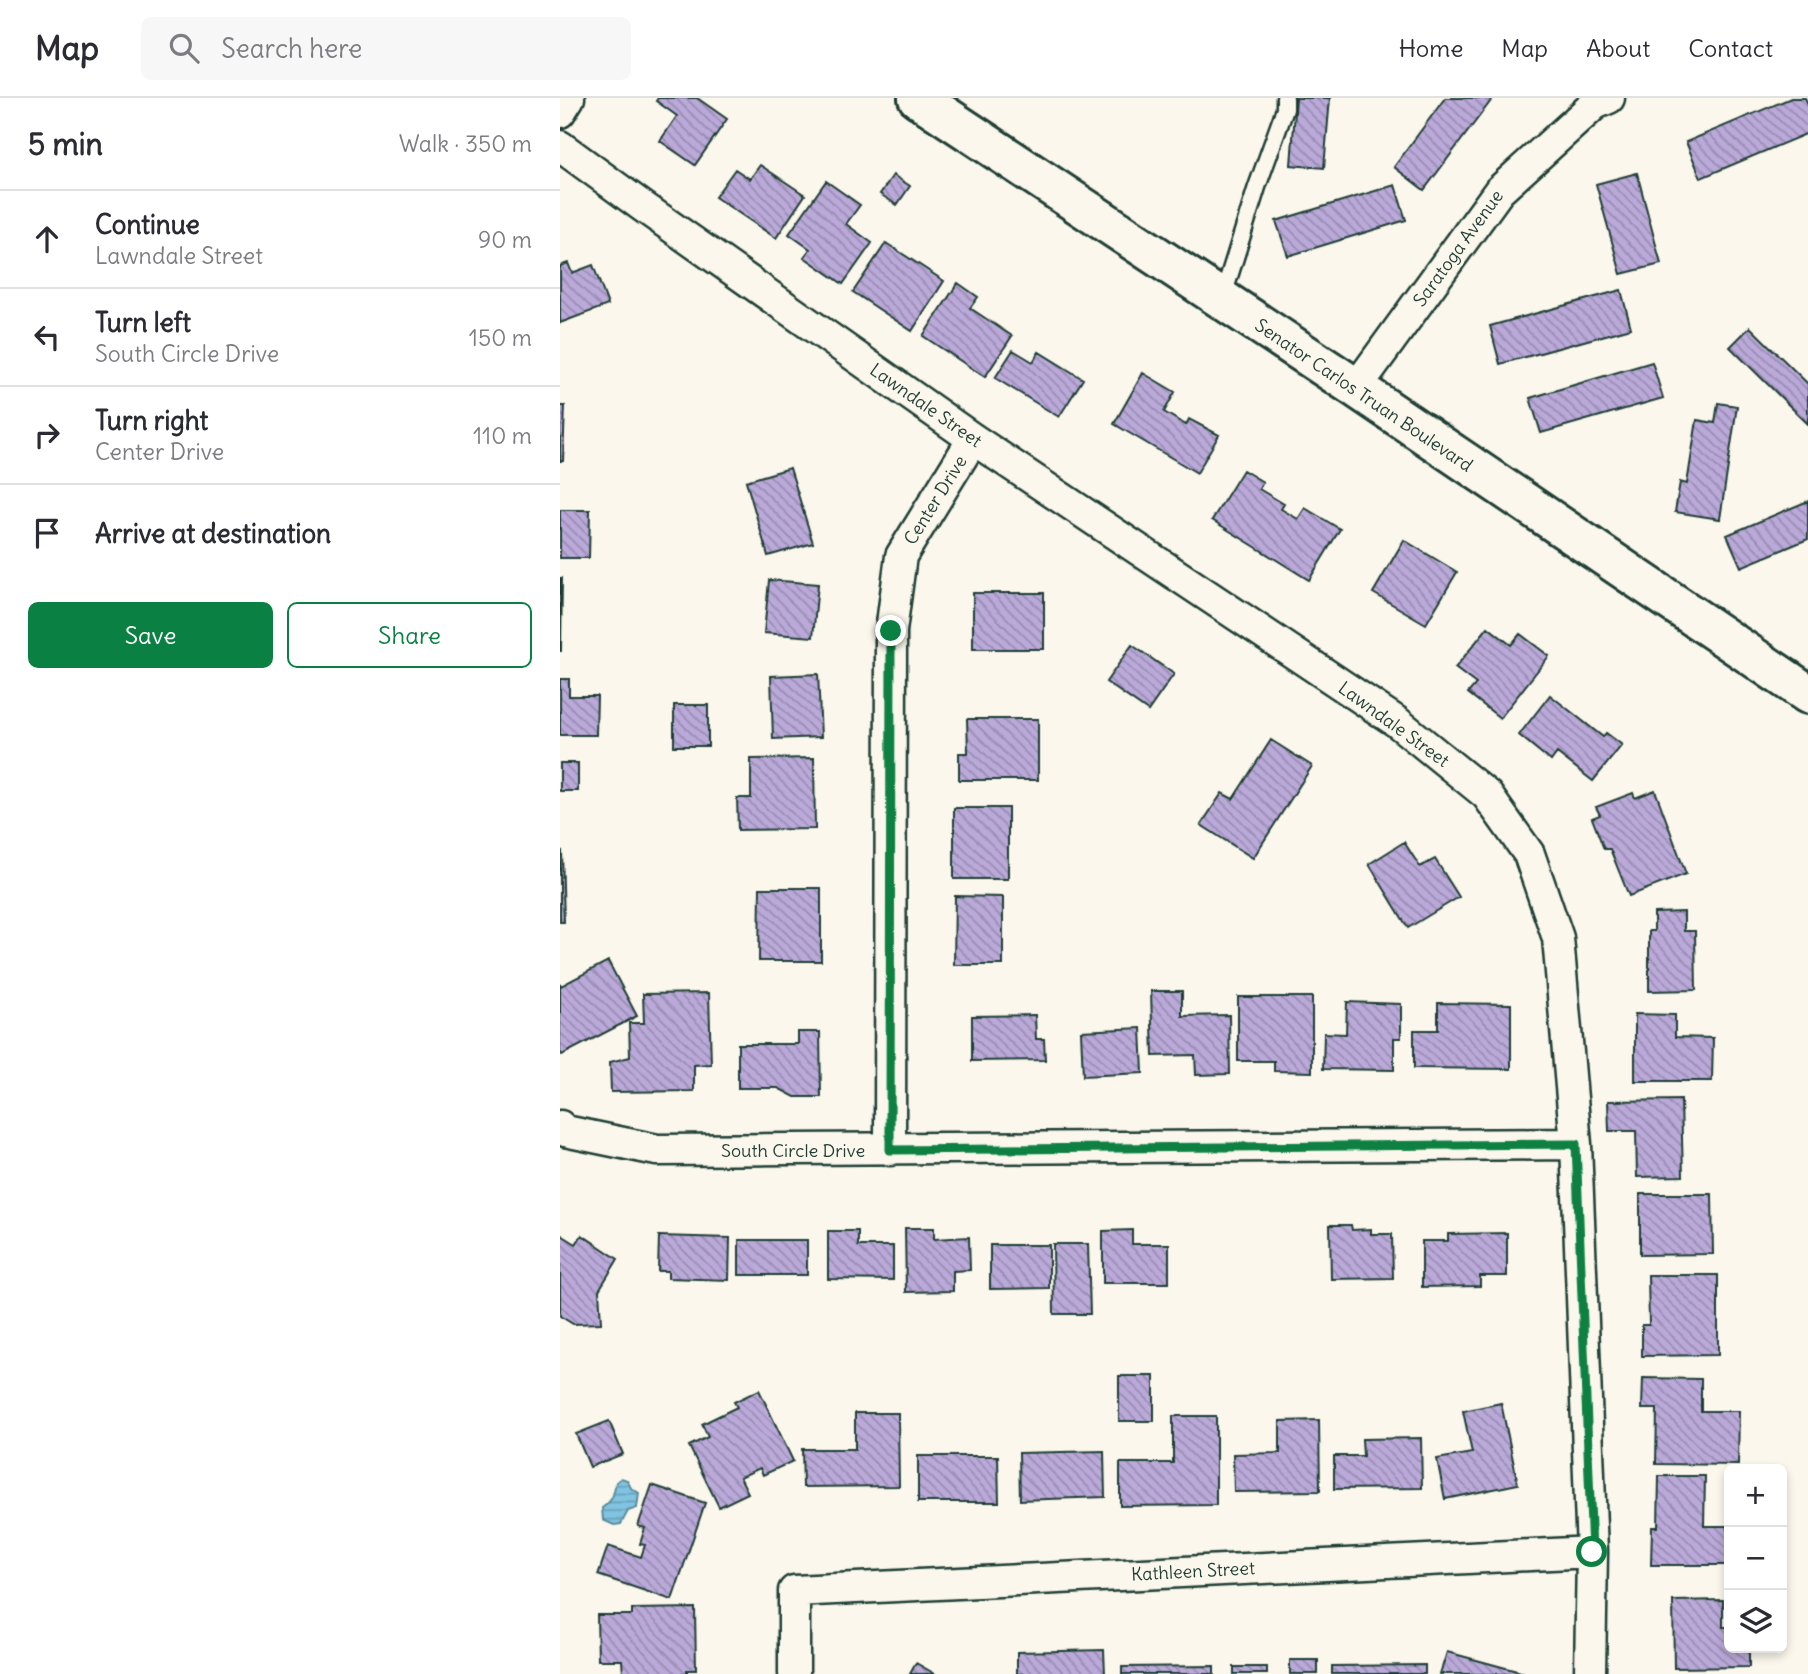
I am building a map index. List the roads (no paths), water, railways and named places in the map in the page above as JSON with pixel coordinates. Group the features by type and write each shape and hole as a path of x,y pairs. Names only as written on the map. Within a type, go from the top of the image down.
{"main road":[{"name":"Senator Carlos Truan Boulevard","path":"918,98 1356,388 1808,694"}],"street":[{"path":"560,112 569,98"},
{"name":"Saratoga Avenue","path":"1356,388 1499,191 1599,100"},
{"name":"Lawndale Street","path":"560,146 973,439 1397,722 1487,795 1529,853 1558,938 1576,1144 1592,1552 1590,1674"},
{"name":"Center Drive","path":"890,1150 891,631 901,556 973,439"},
{"name":"South Circle Drive","path":"560,1126 565,1131 657,1150 1576,1144"},
{"name":"Kathleen Street","path":"794,1674 794,1591 1592,1552"}],"lane":[{"path":"1222,299 1285,108 1285,98"}],"water":[{"path":"621,1478 627,1480 631,1488 639,1493 637,1508 628,1511 621,1524 614,1525 603,1520 602,1508 611,1499 616,1482"}]}
